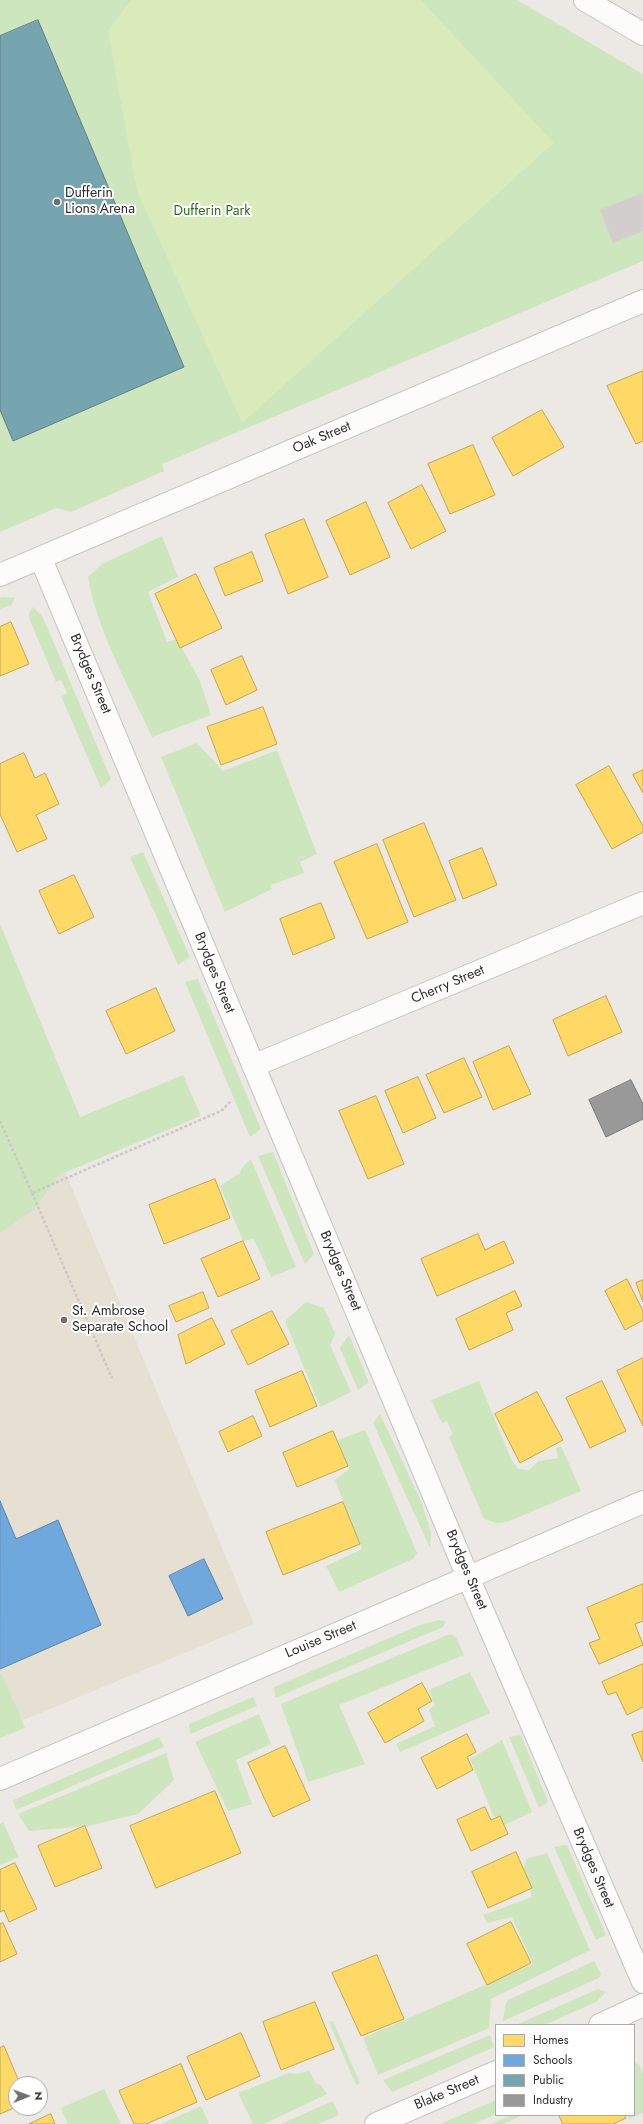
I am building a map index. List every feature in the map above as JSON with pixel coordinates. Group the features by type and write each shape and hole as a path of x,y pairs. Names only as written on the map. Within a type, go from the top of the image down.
{"street":[{"path":"585,0 643,34"},
{"name":"Oak Street","path":"0,575 643,301"},
{"name":"Brydges Street","path":"41,558 468,1577 643,1982"},
{"name":"Cherry Street","path":"253,1066 643,903"},
{"name":"Louise Street","path":"0,1779 643,1502"},
{"path":"602,2024 643,2005"},
{"name":"Blake Street","path":"376,2124 495,2072"}],"path":[{"path":"32,1193 220,1111 232,1100"},
{"path":"0,1121 112,1378"}],"shaded area":[{"name":"St. Ambrose Separate School","path":"0,1016 254,1624 0,1730"}],"green space":[{"name":"Dufferin Park","path":"0,0 517,0 643,74 643,261 162,464 164,471 71,512 56,508 0,532"},
{"path":"131,0 421,0 554,143 242,423 137,191 108,31"},
{"path":"162,536 178,577 148,592 167,642 177,639 200,681 211,715 152,737 124,679 98,617 88,577 102,564"},
{"path":"0,598 15,598 11,605 0,609"},
{"path":"33,607 42,616 48,629 111,779 101,788 61,696 67,693 61,680 56,682 29,618 29,613"},
{"path":"197,743 223,771 277,750 317,854 300,862 304,873 271,885 272,889 225,912 161,757"},
{"path":"143,852 190,957 178,965 130,857"},
{"path":"0,924 80,1117 183,1075 201,1116 59,1175 35,1209 0,1233"},
{"path":"198,979 261,1129 250,1137 185,982"},
{"path":"273,1152 314,1254 305,1264 258,1156"},
{"path":"251,1159 296,1267 271,1277 254,1239 243,1241 220,1186 240,1173 241,1169"},
{"path":"306,1302 324,1308 335,1334 330,1345 351,1392 320,1407 285,1321"},
{"path":"349,1335 369,1382 358,1390 340,1348"},
{"path":"479,1381 511,1459 518,1469 529,1470 539,1461 558,1458 556,1448 561,1446 581,1491 507,1522 497,1523 484,1519 449,1437 453,1434 447,1421 442,1423 431,1400"},
{"path":"380,1414 421,1501 431,1533 430,1548 373,1423"},
{"path":"365,1430 417,1553 413,1559 339,1592 326,1566 362,1549 335,1480 349,1469 338,1440"},
{"path":"439,1620 446,1621 443,1627 275,1698 274,1687 420,1625"},
{"path":"450,1634 456,1637 464,1655 339,1705 365,1764 308,1782 281,1704"},
{"path":"470,1672 490,1713 400,1752 396,1744 435,1726 429,1710 435,1705 429,1690"},
{"path":"0,1674 2,1674 25,1728 0,1738"},
{"path":"253,1697 257,1706 190,1734 189,1724"},
{"path":"259,1714 271,1744 236,1760 252,1804 228,1811 195,1742"},
{"path":"521,1735 548,1802 539,1808 509,1737"},
{"path":"159,1737 164,1747 16,1810 13,1800"},
{"path":"502,1740 532,1812 504,1825 500,1816 494,1817 470,1759"},
{"path":"166,1753 174,1780 138,1814 88,1826 29,1831 18,1814"},
{"path":"3,1822 19,1857 0,1865 0,1824"},
{"path":"567,1845 606,1935 596,1940 554,1847"},
{"path":"547,1853 590,1950 491,1999 489,2028 378,2075 363,2038 533,1964 512,1917 487,1923 483,1915 532,1897 524,1868 526,1859"},
{"path":"594,1961 601,1974 599,1978 503,2021 505,2006 508,2000"},
{"path":"598,1989 606,1992 596,2002 546,2024 518,2024"},
{"path":"333,2021 360,2083 356,2085 329,2022"},
{"path":"490,2035 494,2047 392,2092 383,2080"},
{"path":"635,2063 639,2064 643,2073 643,2113 629,2119 628,2116 635,2116"},
{"path":"309,2071 316,2083 321,2085 327,2094 264,2124 253,2124 238,2093 289,2073 298,2074"},
{"path":"104,2089 121,2124 68,2124 61,2108"},
{"path":"495,2100 495,2114 474,2124 440,2124"},
{"path":"333,2101 339,2115 318,2124 281,2124"},
{"path":"201,2106 209,2124 161,2124"},
{"path":"509,2116 521,2116 503,2124 491,2124"}],"building: Homes":[{"path":"643,371 643,441 636,444 607,386"},
{"path":"542,410 564,447 513,476 492,438"},
{"path":"473,445 495,495 450,514 428,464"},
{"path":"422,485 446,531 411,549 388,503"},
{"path":"366,502 390,557 350,575 326,521"},
{"path":"304,519 328,577 288,594 265,535"},
{"path":"252,552 263,581 225,596 214,568"},
{"path":"196,574 222,628 180,648 155,594"},
{"path":"11,622 29,664 0,676 0,627"},
{"path":"242,656 257,690 226,705 211,670"},
{"path":"263,707 277,744 221,765 207,727"},
{"path":"24,753 35,778 45,773 59,804 36,815 47,839 17,852 0,814 0,764"},
{"path":"609,766 643,826 643,832 612,849 576,785"},
{"path":"643,770 643,793 633,775"},
{"path":"424,823 456,900 414,917 383,840"},
{"path":"377,844 408,922 367,939 334,862"},
{"path":"482,848 497,885 463,899 449,861"},
{"path":"74,875 94,917 59,934 39,891"},
{"path":"321,903 335,938 293,955 280,919"},
{"path":"156,988 175,1031 126,1054 106,1011"},
{"path":"606,996 622,1032 568,1056 553,1020"},
{"path":"509,1046 531,1094 493,1110 473,1062"},
{"path":"464,1058 482,1097 444,1113 426,1075"},
{"path":"418,1077 436,1118 403,1133 385,1091"},
{"path":"376,1096 404,1164 368,1179 339,1111"},
{"path":"215,1179 230,1218 164,1244 149,1205"},
{"path":"478,1234 485,1250 504,1241 514,1263 437,1296 421,1259"},
{"path":"243,1241 260,1279 218,1297 201,1259"},
{"path":"627,1279 643,1311 643,1320 625,1330 605,1291"},
{"path":"643,1280 643,1302 636,1283"},
{"path":"515,1291 522,1306 506,1313 513,1330 469,1350 456,1319"},
{"path":"203,1292 209,1308 176,1322 169,1306"},
{"path":"272,1311 289,1344 248,1365 231,1331"},
{"path":"212,1318 225,1344 186,1364 178,1335"},
{"path":"643,1358 643,1426 617,1371"},
{"path":"302,1371 317,1406 270,1427 255,1391"},
{"path":"602,1381 626,1431 590,1448 566,1398"},
{"path":"537,1392 563,1440 520,1463 495,1414"},
{"path":"253,1416 262,1436 228,1452 219,1432"},
{"path":"333,1431 348,1466 297,1487 283,1453"},
{"path":"343,1502 360,1544 283,1575 266,1532"},
{"path":"643,1584 643,1621 635,1624 643,1645 599,1664 589,1643 600,1639 587,1608"},
{"path":"643,1664 643,1707 627,1715 616,1692 608,1695 602,1682"},
{"path":"422,1683 432,1701 418,1709 424,1721 385,1743 368,1713"},
{"path":"643,1731 643,1762 632,1735"},
{"path":"467,1734 476,1752 467,1757 473,1770 437,1789 421,1758"},
{"path":"285,1746 310,1800 273,1817 248,1763"},
{"path":"215,1791 241,1853 156,1888 130,1826"},
{"path":"485,1807 491,1820 500,1816 508,1834 471,1851 457,1820"},
{"path":"85,1826 102,1868 55,1887 38,1846"},
{"path":"516,1852 532,1888 488,1908 472,1872"},
{"path":"15,1863 37,1909 9,1922 4,1910 0,1912 0,1870"},
{"path":"511,1922 531,1963 487,1985 467,1944"},
{"path":"3,1923 17,1954 0,1962 0,1924"},
{"path":"377,1955 404,2019 361,2036 332,1973"},
{"path":"315,2002 334,2049 281,2070 263,2022"},
{"path":"241,2033 260,2076 206,2100 187,2057"},
{"path":"4,2046 17,2076 8,2076 8,2110 0,2114 0,2048"},
{"path":"181,2064 197,2102 146,2124 134,2124 119,2091"},
{"path":"51,2114 55,2124 29,2124 48,2116"},
{"path":"559,2116 625,2116 626,2118 613,2124 563,2124"}],"building: Schools":[{"path":"0,1501 16,1539 58,1520 101,1625 0,1669"},
{"path":"204,1559 223,1599 188,1616 169,1576"}],"building: Public":[{"name":"Dufferin Lions Arena","path":"38,20 184,367 13,441 0,410 0,36"}],"building: Industry":[{"path":"631,1080 643,1104 643,1119 606,1137 589,1100"}],"building: Other":[{"path":"643,193 643,231 613,243 600,210"}],"place":[{"name":"Dufferin Lions Arena","path":"57,202"},
{"name":"St. Ambrose Separate School","path":"64,1320"}]}
